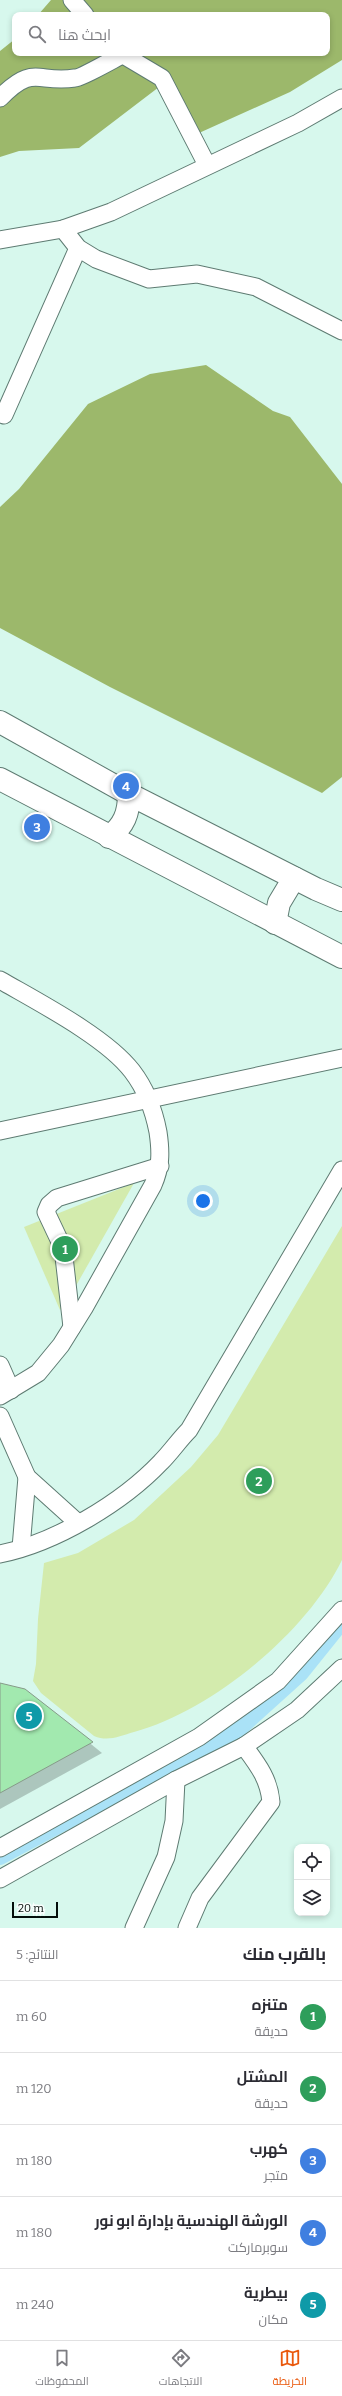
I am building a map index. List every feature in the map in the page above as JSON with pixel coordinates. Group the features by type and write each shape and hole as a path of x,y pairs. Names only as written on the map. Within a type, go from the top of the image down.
{"main road":[{"path":"0,722 129,794 294,878 342,900"},
{"path":"5,786 109,837 342,957"},
{"path":"109,837 123,823 128,809 129,794"},
{"path":"275,923 279,903 294,878"}],"street":[{"path":"72,0 82,12"},
{"path":"0,98 14,83 30,76 77,78 117,56"},
{"path":"124,56 162,78 207,165"},
{"path":"0,240 63,229 111,212 298,123 342,98"},
{"path":"63,229 78,248 96,259 149,279 197,274 256,287 342,331"},
{"path":"4,415 78,248"},
{"path":"0,980 54,1012 112,1051 132,1070 148,1099 156,1122 161,1151 160,1166 153,1185 61,1345 38,1372 5,1393 0,1365"},
{"path":"0,1131 342,1058"},
{"path":"72,1327 63,1248 46,1212 49,1205 57,1198 160,1166"},
{"path":"0,1554 50,1537 78,1523 129,1490 161,1463 189,1430 342,1170"},
{"path":"0,1416 27,1477 78,1523"},
{"path":"21,1548 27,1477"},
{"path":"4,1842 199,1737 278,1681 342,1610"},
{"path":"0,1879 176,1780 244,1746 297,1710 342,1668"},
{"path":"186,1928 200,1898 271,1802 270,1787 264,1773 244,1746"},
{"path":"134,1928 166,1857 174,1821 176,1780"}],"green space":[{"path":"51,0 342,0 342,60 290,92 199,133 159,87 79,148 19,151 0,157 0,51 12,41 12,56 330,56 330,12 41,12"},
{"path":"206,365 273,411 290,417 342,484 342,777 322,793 110,687 0,628 0,507 19,489 88,404 150,374"},
{"path":"134,1183 77,1284 60,1310 24,1227"},
{"path":"342,1226 342,1560 326,1587 306,1614 281,1641 254,1665 225,1687 164,1722 114,1738 99,1738 94,1736 41,1693 33,1681 36,1664 38,1619 44,1563 78,1553 134,1520 191,1467 218,1435"}],"building":[{"path":"0,1683 25,1689 93,1742 0,1793"}],"waterway":[{"path":"0,1857 238,1730 301,1673 342,1622"}],"place":[{"name":"الورشة الهندسية بإدارة ابو نور","path":"126,786"},
{"name":"كهرب","path":"37,827"},
{"name":"متنزه","path":"65,1249"},
{"name":"المشتل","path":"259,1481"},
{"name":"بيطرية","path":"29,1716"}]}
